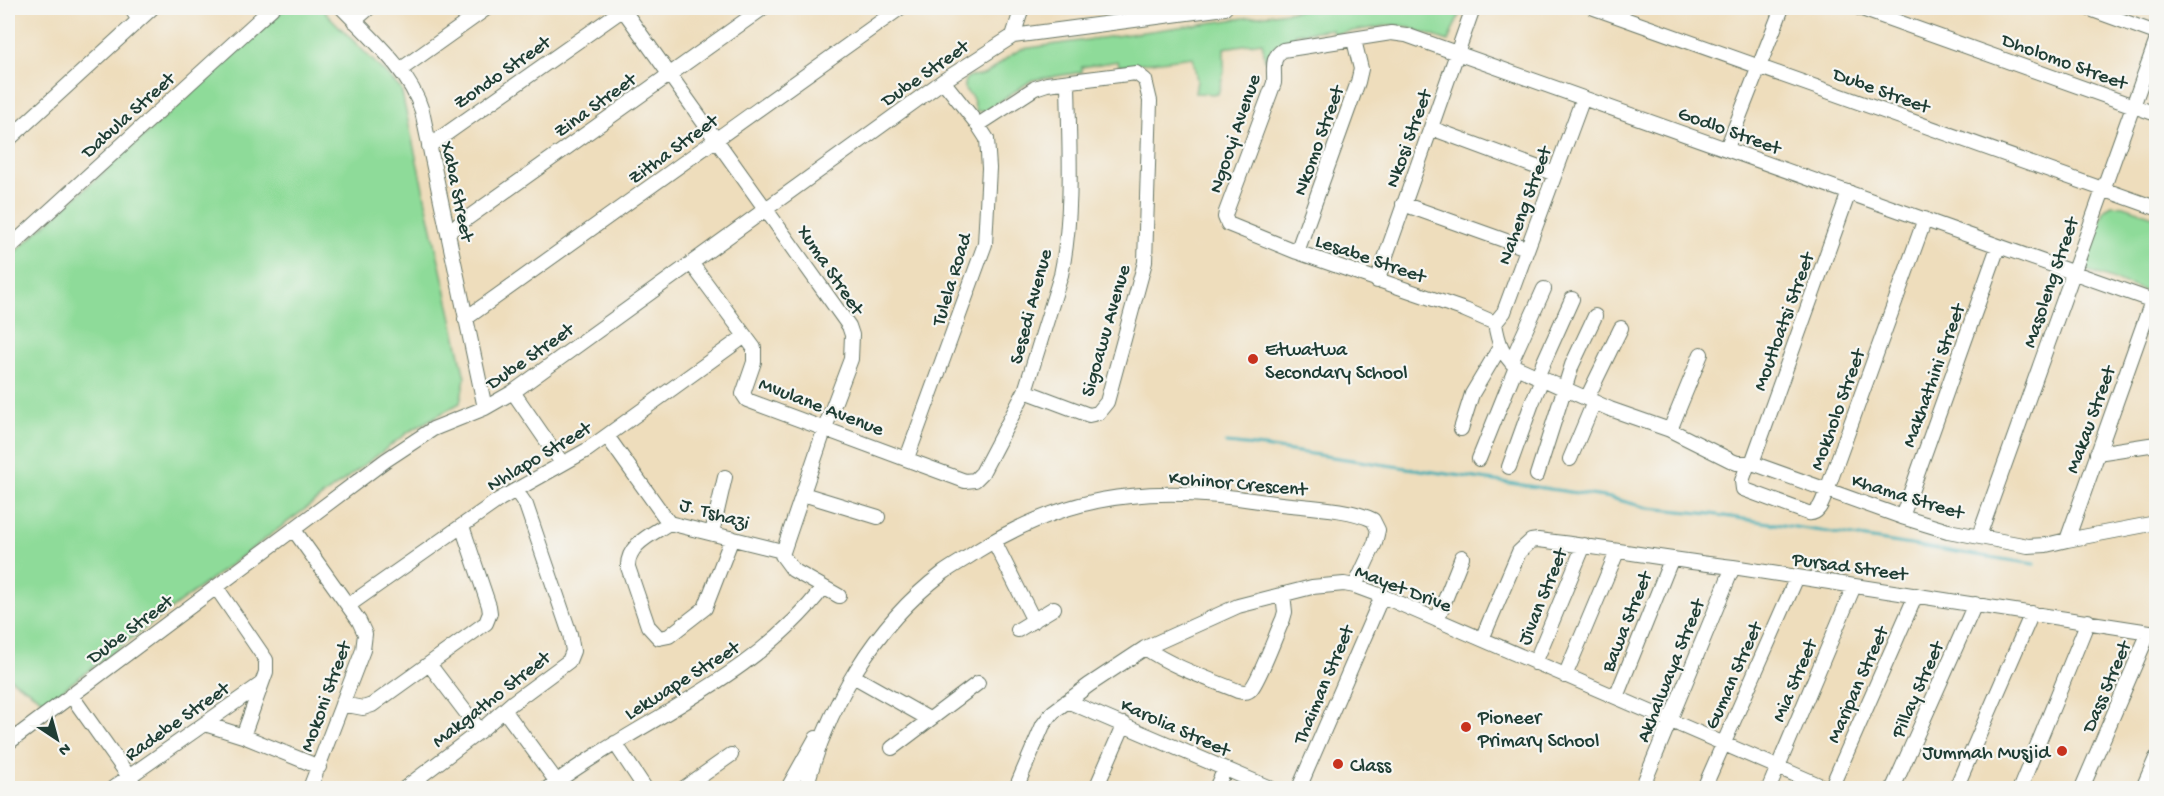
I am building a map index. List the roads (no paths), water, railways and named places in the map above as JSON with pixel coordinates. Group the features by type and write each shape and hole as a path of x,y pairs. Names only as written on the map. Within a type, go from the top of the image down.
{"street":[{"path":"130,8 139,20"},
{"path":"8,140 152,8"},
{"name":"Dabula Street","path":"8,249 272,8"},
{"name":"Xaba Street","path":"342,8 400,70 416,92 485,408"},
{"path":"354,21 369,8"},
{"path":"400,70 487,8"},
{"name":"Xuma Street","path":"623,8 839,311 852,335 851,359 782,551"},
{"name":"Zondo Street","path":"429,146 623,8"},
{"name":"Zina Street","path":"448,232 763,8"},
{"name":"Zitha Street","path":"465,319 900,8"},
{"path":"1022,8 1013,36 1219,8"},
{"name":"Nkosi Street","path":"1377,281 1473,8"},
{"name":"Dube Street","path":"1594,8 2157,208"},
{"path":"1727,148 1782,8"},
{"name":"Dholomo Street","path":"1859,8 2157,114"},
{"path":"2087,8 2157,33"},
{"name":"Godlo Street","path":"1283,50 1401,33 2154,301"},
{"name":"Dube Street","path":"8,743 386,460 445,423 485,408 513,392 943,81 1013,36"},
{"name":"Nkomo Street","path":"1297,252 1358,82 1360,69 1354,40"},
{"name":"Masoleng Street","path":"1979,536 2074,274 2102,189 2157,42"},
{"name":"Ngooyi Avenue","path":"1234,227 1226,221 1226,212 1274,83 1274,60 1283,50"},
{"name":"Sigoawu Avenue","path":"1025,391 1089,415 1098,413 1107,402 1144,262 1150,101 1147,83 1140,75 1128,73 1068,82"},
{"name":"Tulela Road","path":"907,458 985,244 989,148 987,139 943,81"},
{"path":"978,125 1035,88 1068,82"},
{"name":"Sesedi Avenue","path":"990,459 1025,391 1065,256 1069,177 1068,82"},
{"name":"Naheng Street","path":"1495,323 1504,312 1583,98"},
{"path":"1431,128 1555,174"},
{"name":"Moutloatsi Street","path":"1750,463 1849,192"},
{"path":"1403,204 1526,248"},
{"name":"Mokholo Street","path":"1750,463 1742,481 1743,489 1808,513 1817,512 1925,219"},
{"name":"Lesabe Street","path":"1234,227 1377,281 1465,310 1495,323"},
{"name":"Makhathini Street","path":"1902,517 1998,247"},
{"name":"Mvulane Avenue","path":"691,263 751,344 755,353 744,390 744,397 753,403 965,481 978,477 990,459"},
{"path":"1479,459 1513,364 1544,289"},
{"path":"1509,467 1540,378 1572,299"},
{"name":"Makau Street","path":"2061,542 2154,301"},
{"path":"1537,475 1572,365 1595,316"},
{"path":"1495,323 1500,347 1513,364"},
{"path":"1570,459 1591,400 1621,328"},
{"name":"Nhlapo Street","path":"349,605 500,499 587,450 745,336"},
{"path":"1461,429 1472,394 1500,347"},
{"path":"1670,430 1701,354"},
{"name":"Khama Street","path":"1513,364 1591,400 1670,430 1732,461 1750,463 1928,526 2028,546 2061,542 2157,523"},
{"path":"513,392 562,463"},
{"name":"J. Tshazi","path":"607,436 669,523 782,551"},
{"path":"2097,453 2157,444"},
{"path":"712,533 725,477"},
{"name":"Makgatho Street","path":"405,789 563,666 569,661 573,651 570,634 526,505 514,492"},
{"name":"Kohinor Crescent","path":"806,789 827,725 853,676 886,628 943,573 994,541 1036,520 1102,500 1176,493 1230,497 1347,513 1373,520 1377,526 1377,535 1355,586"},
{"path":"803,494 878,517"},
{"path":"669,523 637,544 627,559 648,626 659,638 669,636 705,608 732,538"},
{"path":"342,704 363,708 372,705 479,629 489,618 489,606 462,525"},
{"name":"Mokoni Street","path":"294,530 349,605 363,628 365,640 310,789"},
{"name":"Pursad Street","path":"1482,639 1519,552 1531,541 1538,540 1733,567 2153,632"},
{"path":"994,541 1034,621"},
{"name":"Jivan Street","path":"1535,663 1584,545"},
{"path":"782,551 783,559 790,567 838,596"},
{"path":"1565,675 1617,552"},
{"path":"1437,620 1462,557"},
{"name":"Bawa Street","path":"1616,697 1671,560"},
{"name":"Akhalwaya Street","path":"1642,789 1733,567"},
{"name":"Guman Street","path":"1704,789 1797,578"},
{"name":"Mayet Drive","path":"1016,789 1043,725 1053,711 1145,648 1238,606 1325,584 1355,586 1382,596 1826,789"},
{"name":"Mia Street","path":"1768,789 1854,586"},
{"name":"Radebe Street","path":"216,587 266,660 266,672 243,736"},
{"name":"Lekwape Street","path":"553,785 615,743 681,705 756,654 805,611 823,588"},
{"path":"1145,648 1178,666 1238,691 1247,692 1257,677 1283,619 1285,612 1283,594"},
{"name":"Maripan Street","path":"1831,789 1916,595"},
{"name":"Thaiman Street","path":"1299,789 1382,596"},
{"name":"Pillay Street","path":"1893,789 1975,604"},
{"path":"1018,630 1054,608"},
{"path":"1956,789 2032,613"},
{"path":"2020,789 2088,621"},
{"name":"Dass Street","path":"2082,789 2153,632"},
{"path":"429,664 480,731"},
{"path":"853,676 929,719"},
{"path":"892,748 978,683"},
{"name":"Radebe Street","path":"113,789 135,786 205,724 261,684"},
{"path":"71,695 135,786"},
{"name":"Karolia Street","path":"1067,700 1270,789"},
{"path":"504,710 553,785"},
{"path":"205,724 243,736 319,767"},
{"path":"1096,789 1124,724"},
{"path":"788,789 813,740 827,725"},
{"path":"615,743 645,789"},
{"path":"684,789 730,755"},
{"path":"2143,789 2157,758"},
{"path":"1216,789 1225,769"}],"waterway":[{"path":"1226,443 1611,498 1649,508 1711,514 2034,564"}],"place":[{"name":"Etwatwa Secondary School","path":"1253,359"},
{"name":"Pioneer Primary School","path":"1466,727"},
{"name":"Jummah Musjid","path":"2062,751"},
{"name":"Class","path":"1338,764"}]}
